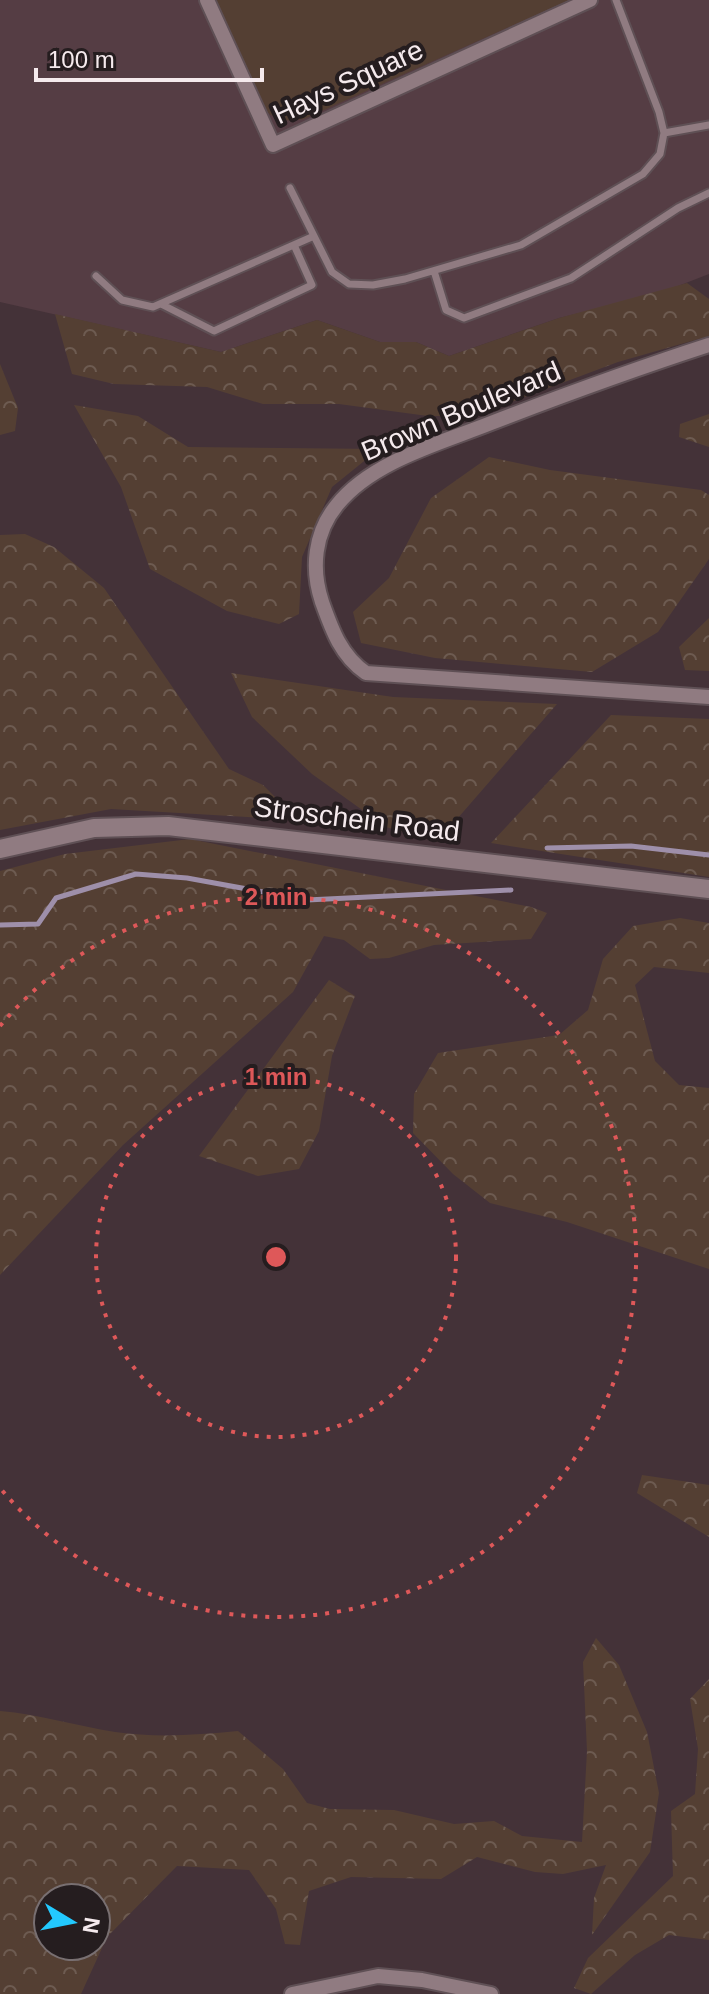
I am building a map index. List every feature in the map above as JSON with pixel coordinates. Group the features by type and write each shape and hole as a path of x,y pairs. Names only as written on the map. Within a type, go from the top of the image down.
{"street":[{"name":"Hays Square","path":"207,0 273,145 590,0"},
{"name":"Brown Boulevard","path":"709,345 609,377 442,443 369,478 336,505 320,530 315,558 318,591 332,631 353,664 366,673 709,697"},
{"name":"Stroschein Road","path":"0,849 94,828 168,826 709,889"},
{"path":"292,1994 378,1976 422,1980 491,1994"}],"lane":[{"path":"290,188 332,272 349,284 373,285 434,271 521,245 643,174 660,154 664,133 616,0"},
{"path":"664,133 709,125"},
{"path":"434,271 446,310 464,318 571,278 678,208 709,193"},
{"path":"96,276 122,300 140,307 161,304 314,236"},
{"path":"161,304 214,331 312,285 294,245"}],"shaded area":[{"path":"0,0 709,0 709,274 660,293 559,318 449,356 416,342 380,342 317,320 221,352 0,302"}],"green space":[{"path":"214,0 569,0 304,119 282,120 264,109"},
{"path":"687,283 709,299 709,336 618,362 474,416 428,416 339,404 263,404 207,387 114,384 72,374 55,314 221,352 317,320 380,342 416,342 449,356 559,318"},
{"path":"0,364 18,408 15,431 0,435"},
{"path":"74,405 138,416 188,447 379,449 332,487 302,557 299,614 279,624 227,611 150,569 121,487"},
{"path":"709,414 709,447 679,437 680,424"},
{"path":"489,457 550,470 701,490 709,495 709,559 658,632 592,672 435,658 361,643 353,612 389,578 431,498"},
{"path":"25,534 54,547 104,588 229,769 263,785 298,820 111,809 0,830 0,535"},
{"path":"709,618 709,671 685,670 679,647"},
{"path":"231,673 393,697 557,704 437,842 386,827 312,774 252,717"},
{"path":"611,715 709,719 709,877 491,843"},
{"path":"190,839 531,907 547,913 531,939 434,945 389,958 370,959 344,940 324,936 293,992 123,1145 0,1275 0,871 65,854"},
{"path":"680,918 709,923 709,973 654,967 635,985 655,1061 679,1085 709,1088 709,1269 567,1222 490,1203 453,1174 413,1133 414,1094 438,1053 559,1035 588,1010 603,959 633,926"},
{"path":"329,980 355,996 332,1056 319,1131 299,1169 258,1176 199,1156"},
{"path":"642,1475 709,1485 709,1537 637,1493"},
{"path":"596,1638 619,1665 647,1732 659,1793 650,1852 592,1935 594,1898 606,1865 563,1874 535,1872 477,1857 441,1879 351,1877 309,1891 300,1945 285,1944 276,1909 249,1870 177,1866 112,1932 112,1882 32,1882 32,1962 96,1962 81,1994 0,1994 0,1711 130,1734 238,1731 283,1769 307,1803 330,1809 394,1810 454,1824 494,1821 522,1836 582,1842 587,1751 583,1662"},
{"path":"709,1679 709,1940 669,1935 635,1955 591,1994 574,1988 588,1958 673,1876 671,1811 695,1794 698,1749 690,1699"}],"waterway":[{"path":"547,848 631,846 709,855"},
{"path":"0,925 38,924 56,898 136,874 187,878 307,900 511,890"}]}
